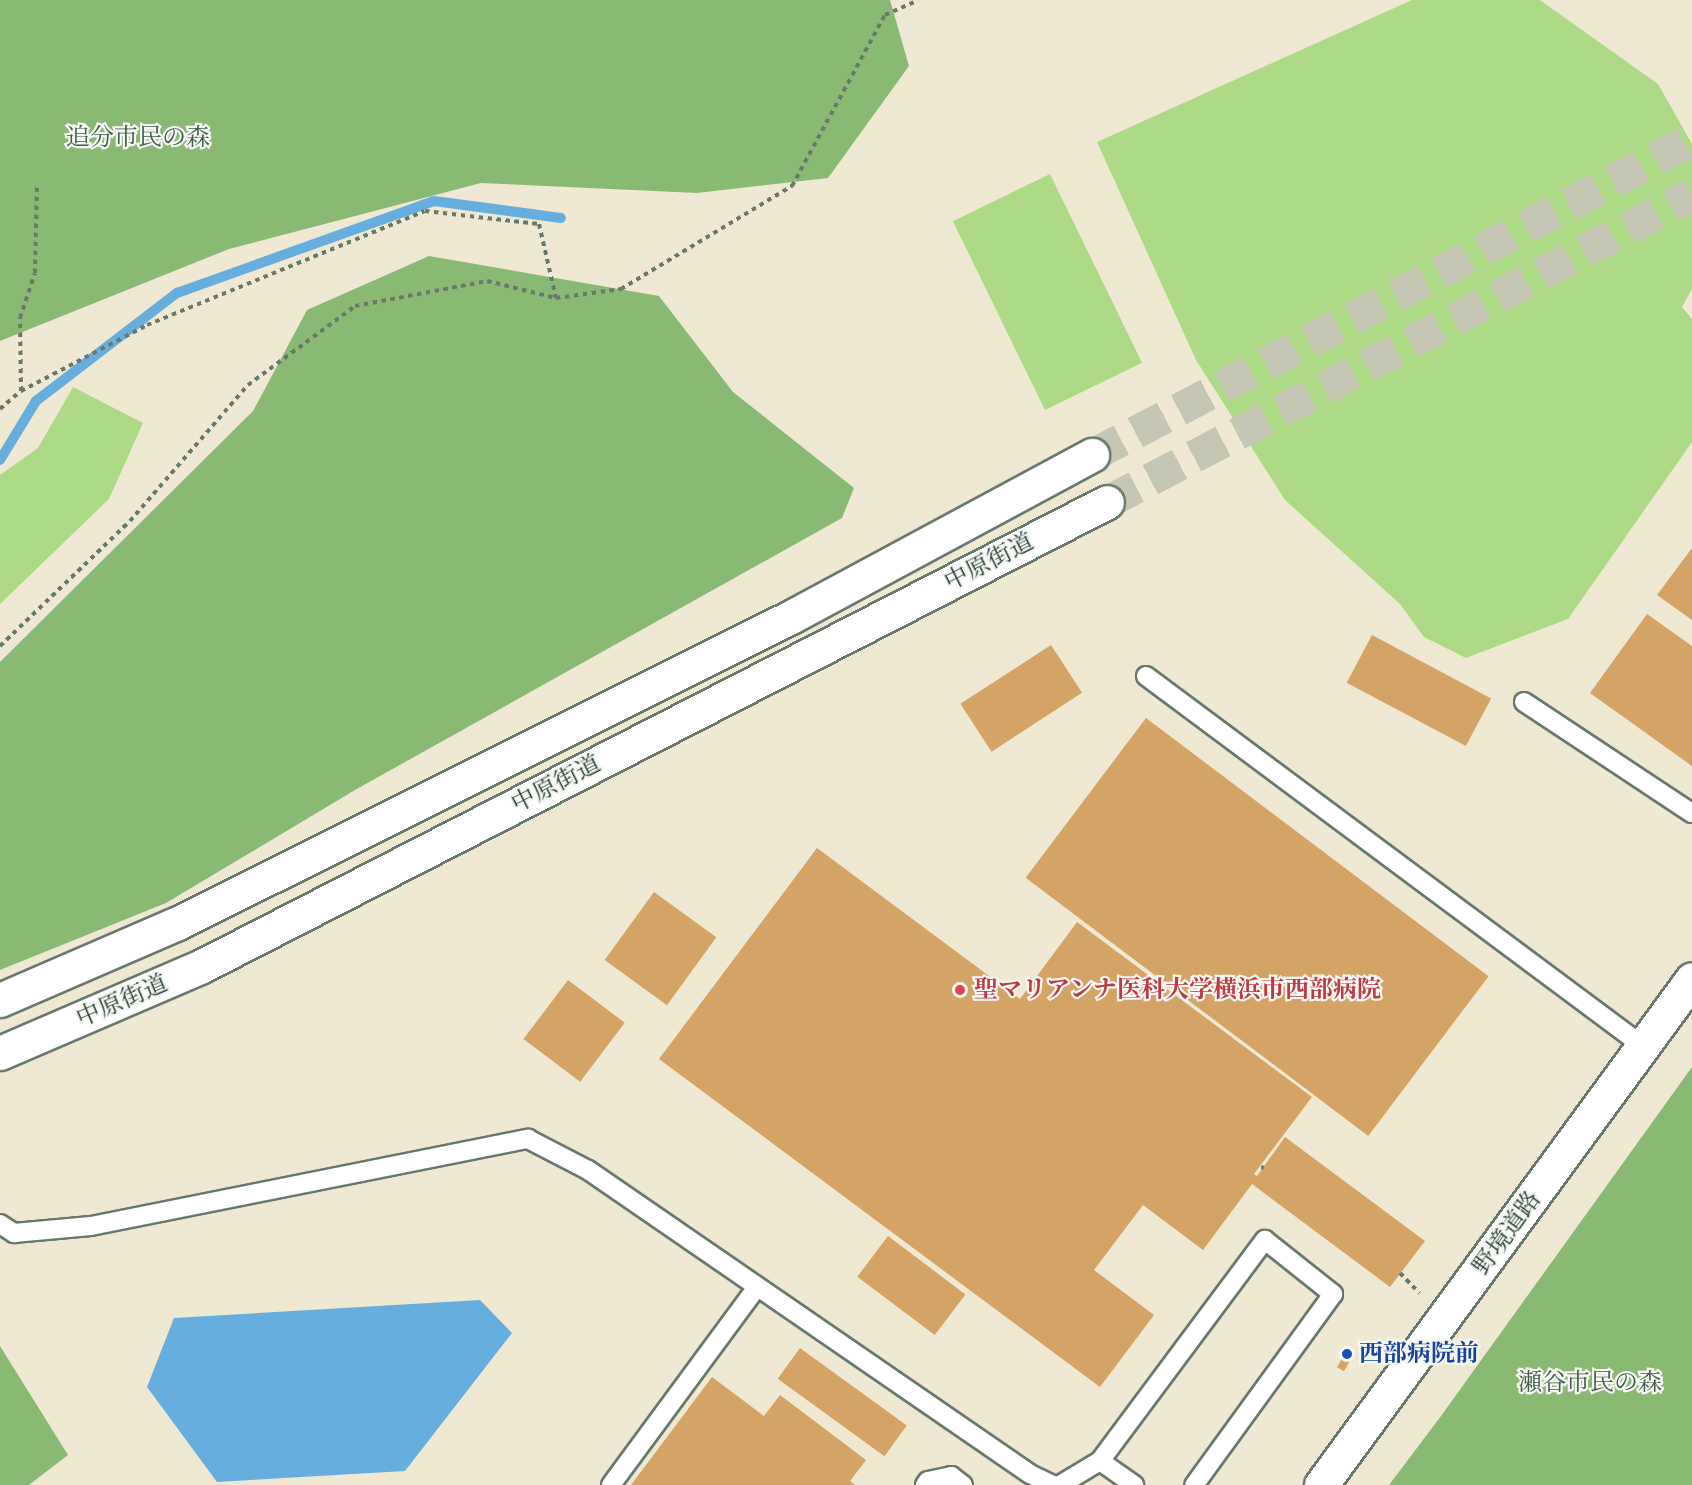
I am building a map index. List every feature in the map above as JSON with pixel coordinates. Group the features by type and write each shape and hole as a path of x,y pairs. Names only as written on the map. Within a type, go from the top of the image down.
{"main road":[{"name":"中原街道","path":"0,1000 176,924 791,617 1092,455"},
{"name":"中原街道","path":"0,1053 200,967 1107,502"},
{"name":"野境道路","path":"1321,1485 1692,979"}],"lane":[{"path":"1146,676 1643,1046"},
{"path":"1524,702 1692,813"},
{"path":"0,1224 14,1233 91,1226 528,1139 588,1170 1030,1474 1053,1485"},
{"path":"1060,1485 1100,1461 1265,1240 1333,1294 1194,1485"},
{"path":"611,1485 757,1287"},
{"path":"1100,1461 1134,1485"},
{"path":"925,1485 951,1476 963,1485"}],"path":[{"path":"0,646 130,521 248,385 355,306 487,281 556,298 621,289 792,186 885,15 918,0"},
{"path":"21,391 20,318 35,273 37,185"},
{"path":"0,409 21,391 147,325 425,211 539,224 556,298"},
{"path":"1400,1273 1420,1294"}],"green space":[{"name":"追分市民の森","path":"0,0 890,0 909,66 828,178 697,193 481,183 229,249 0,341"},
{"path":"1412,0 1540,0 1658,84 1692,144 1692,289 1682,307 1692,319 1692,442 1568,619 1466,658 1424,637 1400,604 1285,500 1196,360 1097,142"},
{"path":"1050,174 1142,363 1045,410 953,221"},
{"path":"429,256 659,296 733,392 854,488 842,518 355,790 166,903 0,970 0,662 253,411 307,310"},
{"path":"73,387 143,423 109,499 0,604 0,475 38,448"},
{"name":"瀬谷市民の森","path":"1692,1067 1692,1485 1389,1485 1441,1416"},
{"path":"0,1346 68,1455 29,1485 0,1485"}],"water":[{"path":"480,1300 512,1333 405,1471 217,1482 147,1387 174,1318"}],"building":[{"path":"1692,548 1692,620 1657,595"},
{"path":"1647,614 1692,646 1692,766 1590,693"},
{"path":"1372,635 1491,698 1466,746 1347,683"},
{"path":"1051,645 1082,693 991,752 960,704"},
{"path":"1146,718 1489,976 1368,1136 1026,878"},
{"path":"817,848 1020,999 1077,922 1312,1097 1254,1174 1257,1176 1285,1137 1425,1241 1390,1287 1252,1184 1203,1250 1143,1205 1094,1270 1154,1315 1100,1387 659,1059"},
{"path":"654,892 716,937 667,1005 605,960"},
{"path":"568,980 625,1023 580,1082 523,1039"},
{"path":"888,1236 965,1294 935,1335 857,1277"},
{"path":"800,1348 907,1426 884,1456 778,1379"},
{"path":"1347,1350 1354,1354 1344,1371 1337,1367"},
{"path":"712,1377 764,1416 780,1395 866,1460 850,1481 855,1485 631,1485"}],"waterway":[{"path":"0,460 36,401 177,293 434,201 561,218"}],"tunnel":[{"path":"1092,455 1692,139"},
{"path":"1107,502 1692,194"}],"place":[{"name":"聖マリアンナ医科大学横浜市西部病院","path":"960,990"},
{"name":"西部病院前","path":"1347,1354"}]}
